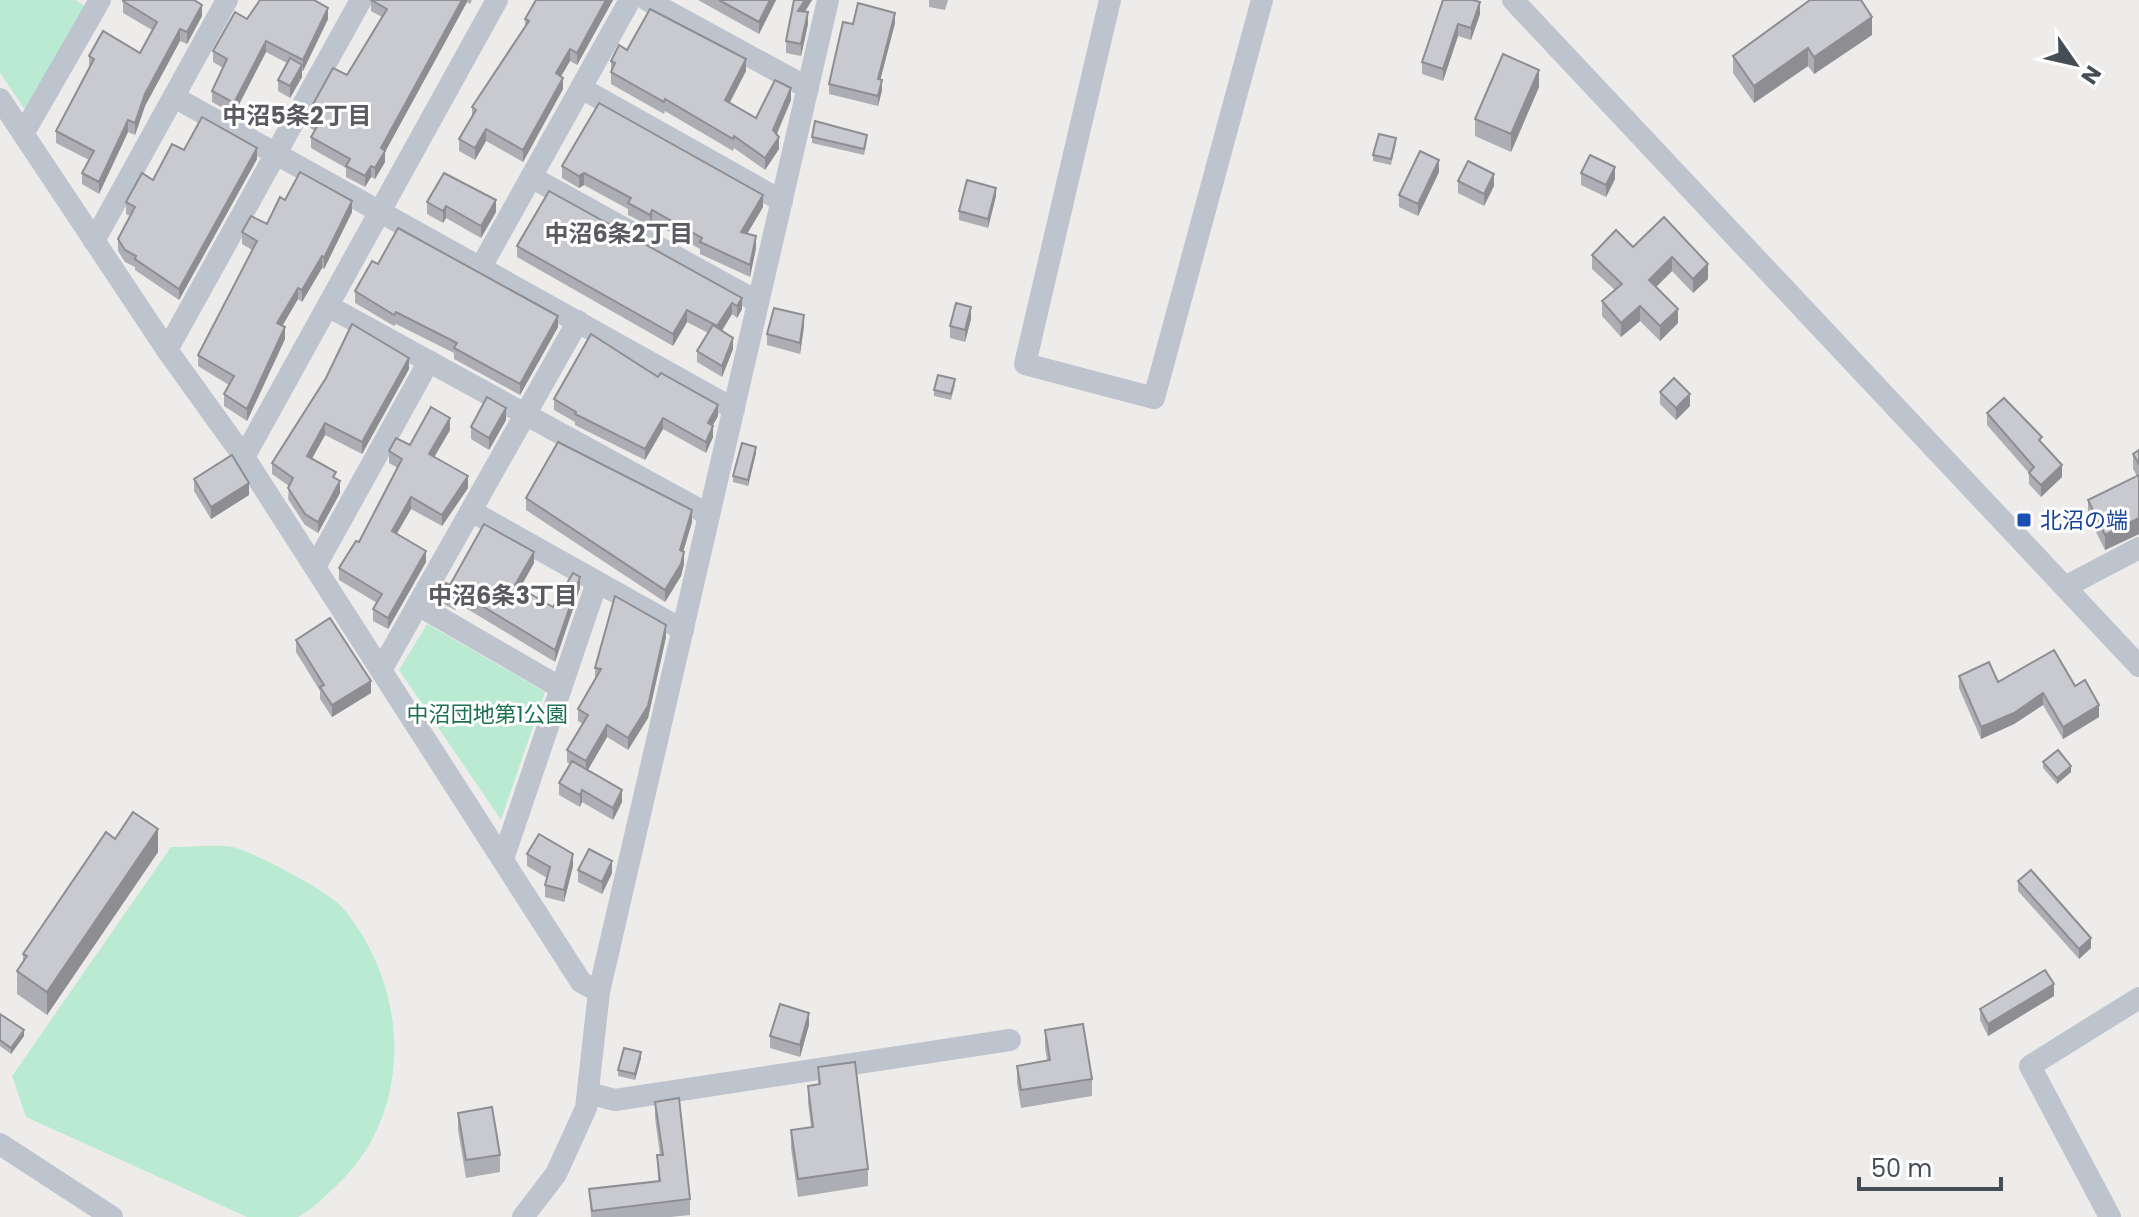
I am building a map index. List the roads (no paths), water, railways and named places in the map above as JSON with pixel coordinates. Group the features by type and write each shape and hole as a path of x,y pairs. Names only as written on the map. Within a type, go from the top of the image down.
{"street":[{"path":"23,134 100,0"},
{"path":"94,241 227,0"},
{"path":"167,350 361,0"},
{"path":"244,457 497,0"},
{"path":"481,267 630,0"},
{"path":"647,0 808,88"},
{"path":"523,1217 556,1174 586,1108 599,992 828,0"},
{"path":"1110,0 1025,364 1154,398 1262,0"},
{"path":"1513,0 2139,666"},
{"path":"581,88 782,201"},
{"path":"174,97 734,409"},
{"path":"0,99 167,350 244,457 581,982 599,992"},
{"path":"531,177 758,302"},
{"path":"328,306 709,515"},
{"path":"381,670 578,321"},
{"path":"315,567 429,361"},
{"path":"471,511 683,630"},
{"path":"2065,587 2139,548"},
{"path":"503,859 597,582"},
{"path":"418,605 561,688"},
{"path":"2110,1217 2030,1066 2139,998"},
{"path":"588,1093 615,1100 1010,1040"},
{"path":"0,1144 112,1217"}],"place":[{"name":"北沼の端","path":"2024,520"}],"district":[{"name":"中沼5条2丁目","path":"297,116"},
{"name":"中沼6条2丁目","path":"619,234"},
{"name":"中沼6条3丁目","path":"503,596"}],"park label":[{"name":"中沼団地第1公園","path":"487,714"}]}
